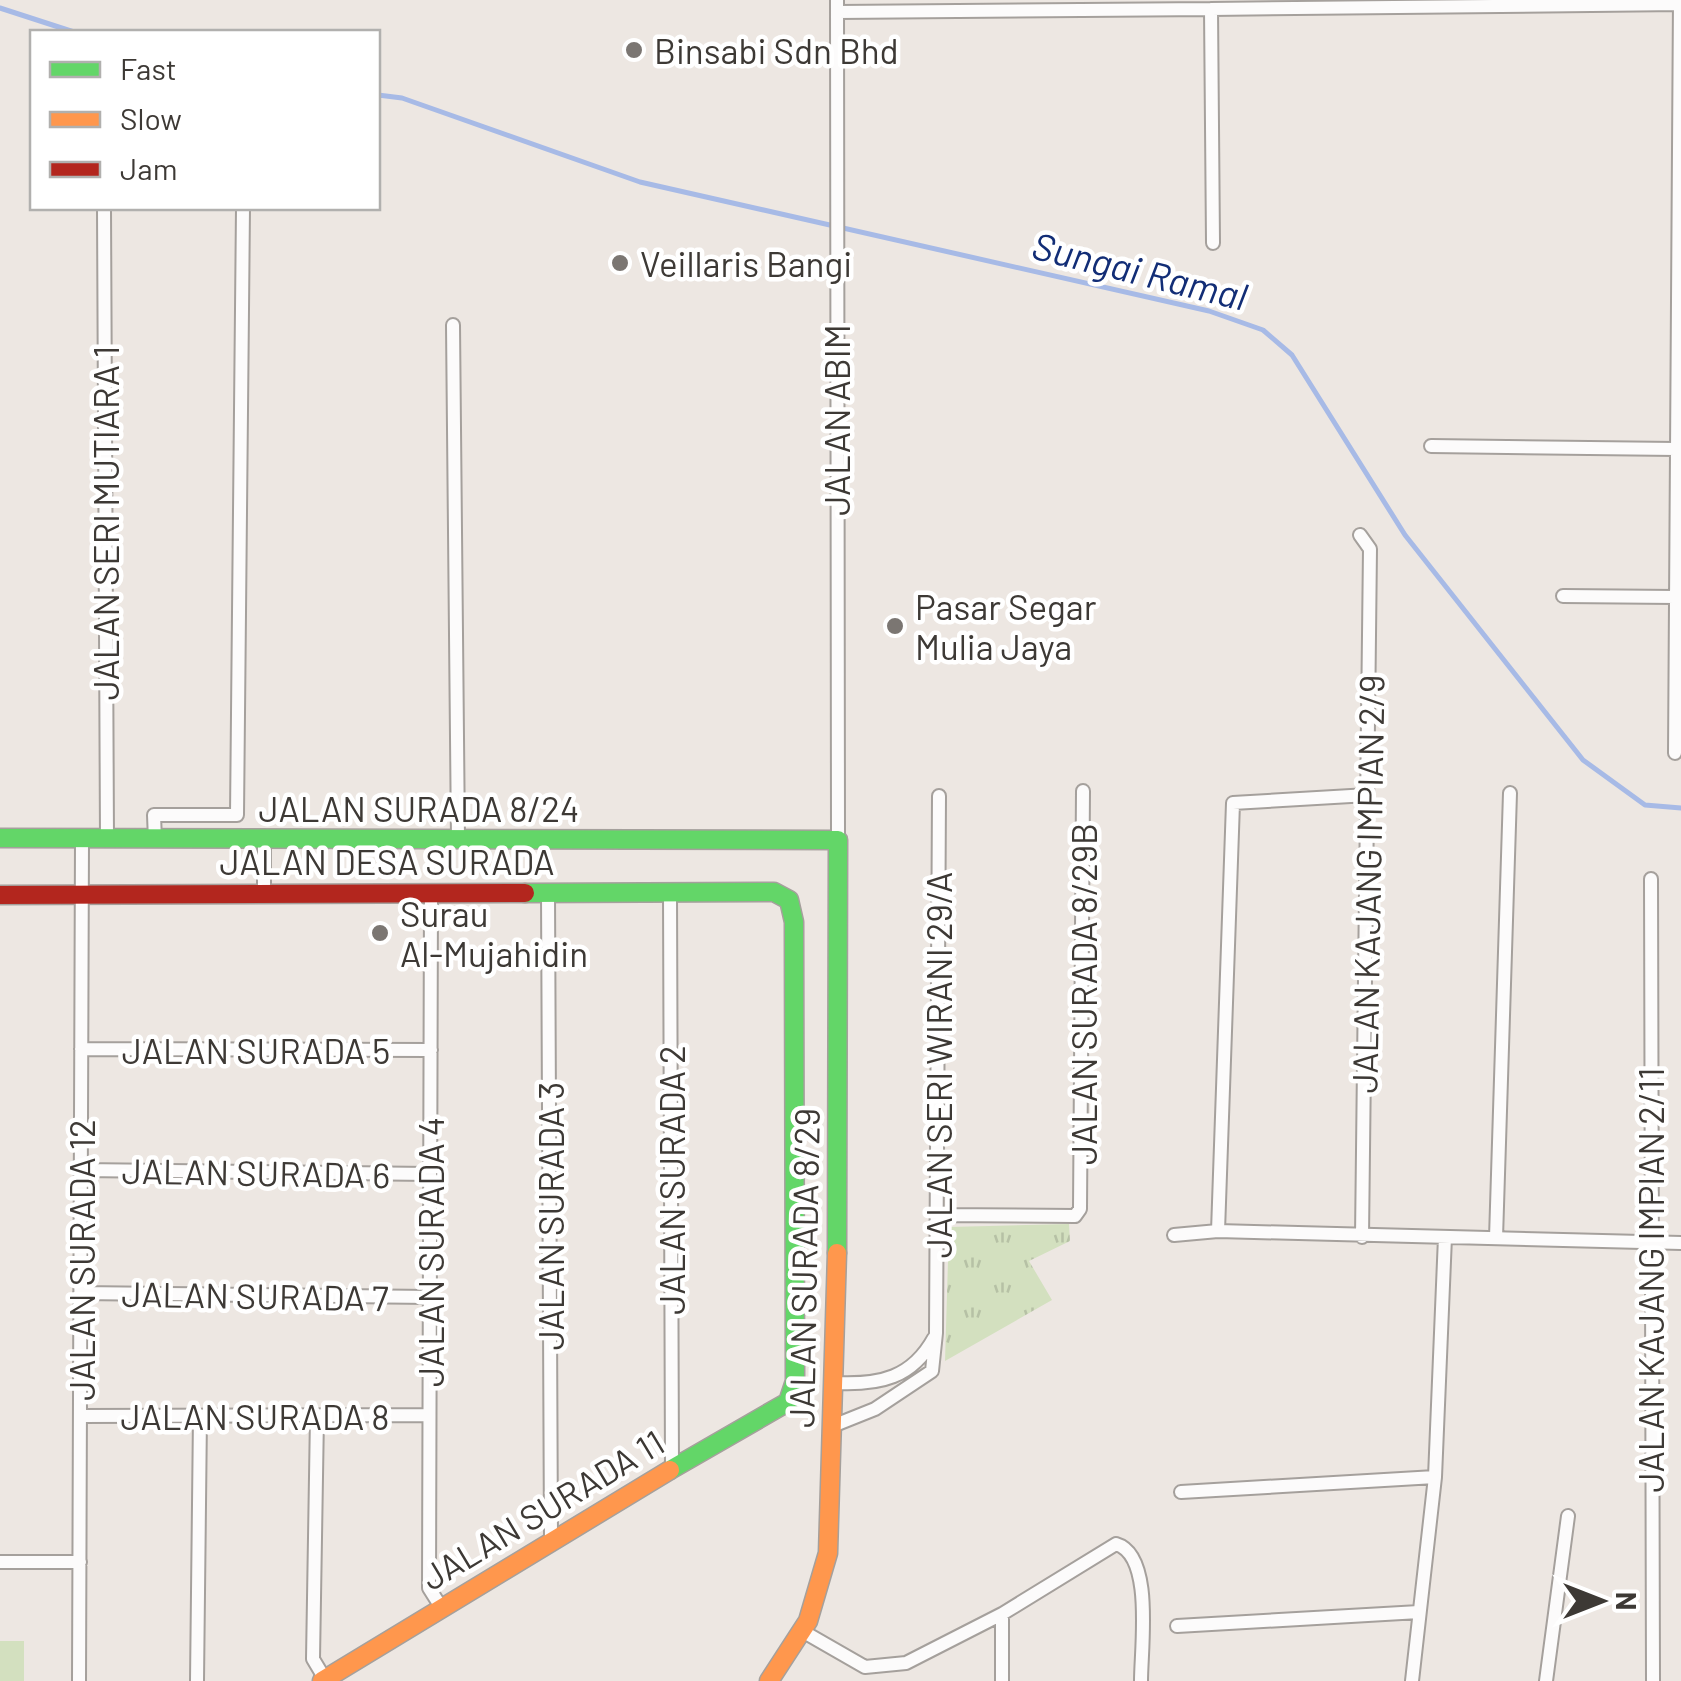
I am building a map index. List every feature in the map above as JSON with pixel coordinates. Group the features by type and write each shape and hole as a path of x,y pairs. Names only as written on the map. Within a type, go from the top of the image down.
{"street":[{"path":"837,6 1210,10 1680,3 1675,753"},
{"name":"JALAN ABIM","path":"837,6 838,840"},
{"path":"1210,10 1213,243"},
{"name":"JALAN SERI MUTIARA 1","path":"104,210 107,839"},
{"path":"154,840 154,815 237,815 243,210"},
{"path":"454,325 458,840"},
{"path":"1431,446 1676,449"},
{"name":"JALAN KAJANG IMPIAN 2/9","path":"1360,536 1370,549 1362,1237"},
{"path":"1563,596 1676,597"},
{"name":"JALAN SURADA 8/29B","path":"937,1216 1075,1216 1082,1197 1083,791"},
{"path":"1496,1238 1510,793"},
{"path":"1218,1231 1233,803 1368,795"},
{"name":"JALAN SERI WIRANI 29/A","path":"835,1425 875,1409 932,1371 936,1334 939,796"},
{"name":"JALAN SURADA 8/24","path":"0,838 838,840"},
{"name":"JALAN SURADA 12","path":"79,1681 82,839"},
{"path":"264,840 264,894"},
{"name":"JALAN SURADA 8/29","path":"769,1681 804,1632 822,1592 828,1553 836,1383 838,840"},
{"name":"JALAN KAJANG IMPIAN 2/11","path":"1651,879 1653,1681"},
{"name":"JALAN DESA SURADA","path":"0,895 774,892 789,900 794,922 793,1393"},
{"name":"JALAN SURADA 3","path":"548,893 551,1540"},
{"name":"JALAN SURADA 2","path":"670,893 672,1468"},
{"name":"JALAN SURADA 4","path":"431,894 429,1588 441,1607"},
{"name":"JALAN SURADA 5","path":"81,1050 431,1050"},
{"name":"JALAN SURADA 6","path":"81,1170 430,1174"},
{"path":"1174,1236 1218,1231 1681,1243"},
{"path":"1412,1681 1435,1477 1442,1376 1444,1237"},
{"name":"JALAN SURADA 7","path":"80,1293 430,1297"},
{"path":"836,1383 871,1385 899,1376 921,1360 936,1334"},
{"name":"JALAN SURADA 11","path":"323,1680 672,1468 780,1409 793,1393"},
{"name":"JALAN SURADA 8","path":"80,1416 430,1415"},
{"path":"197,1681 200,1416"},
{"path":"316,1416 313,1659 323,1680"},
{"path":"1180,1492 1435,1477"},
{"path":"1546,1681 1568,1516"},
{"path":"804,1632 865,1674 906,1663 1002,1614 1116,1544 1128,1547 1141,1574 1141,1681"},
{"path":"0,1562 80,1562"},
{"path":"1178,1626 1419,1612"},
{"path":"1002,1614 1002,1681"}],"green space":[{"path":"1069,1224 1070,1241 1029,1261 1052,1300 945,1361 949,1227"},
{"path":"0,1641 24,1641 24,1681 0,1681"}],"waterway":[{"name":"Sungai Ramal","path":"0,8 68,30"},
{"name":"Sungai Ramal","path":"380,95 402,98 640,182 1209,311 1263,330 1292,355 1405,535 1583,760 1645,805 1681,808"}],"traffic: fast":[{"path":"0,838 838,840 837,1253"},
{"path":"525,893 774,892 789,900 794,922 795,1381 788,1402 670,1470"}],"traffic: slow":[{"path":"769,1681 808,1621 828,1553 837,1253"},
{"path":"322,1681 670,1470"}],"traffic: jam":[{"path":"0,895 525,893"}],"place":[{"name":"Binsabi Sdn Bhd","path":"634,50"},
{"name":"Veillaris Bangi","path":"620,263"},
{"name":"Pasar Segar Mulia Jaya","path":"895,626"},
{"name":"Surau Al-Mujahidin","path":"380,933"}]}
